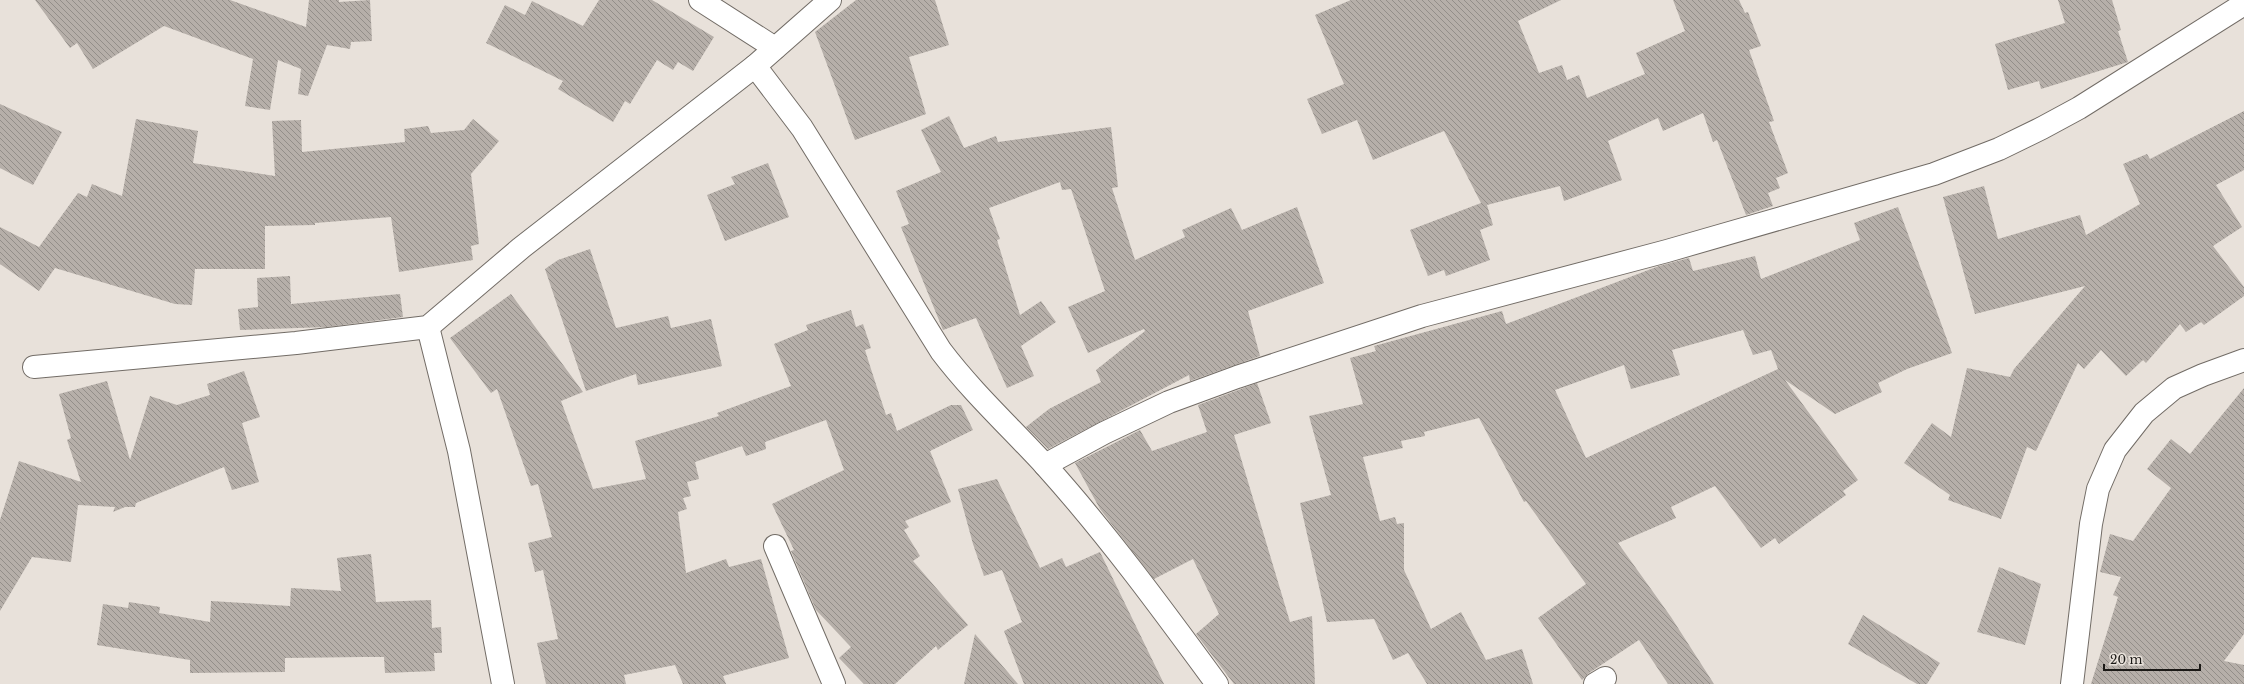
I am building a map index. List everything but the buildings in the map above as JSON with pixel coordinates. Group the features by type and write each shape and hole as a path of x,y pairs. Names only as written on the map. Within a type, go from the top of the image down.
{"street":[{"path":"700,0 775,48"},
{"path":"34,367 296,343 428,327 521,248 755,66 830,0"},
{"path":"1045,465 1104,433 1169,402 1237,377 1422,316 1667,251 1934,174 1956,166 1999,149 2079,108 2244,4"},
{"path":"755,66 806,134 940,351 955,370 1045,465 1115,548 1217,684"},
{"path":"428,327 459,451 503,684"},
{"path":"2072,684 2091,524 2098,489 2116,450 2144,413 2174,388 2203,375 2244,360"},
{"path":"774,546 834,684"}]}
